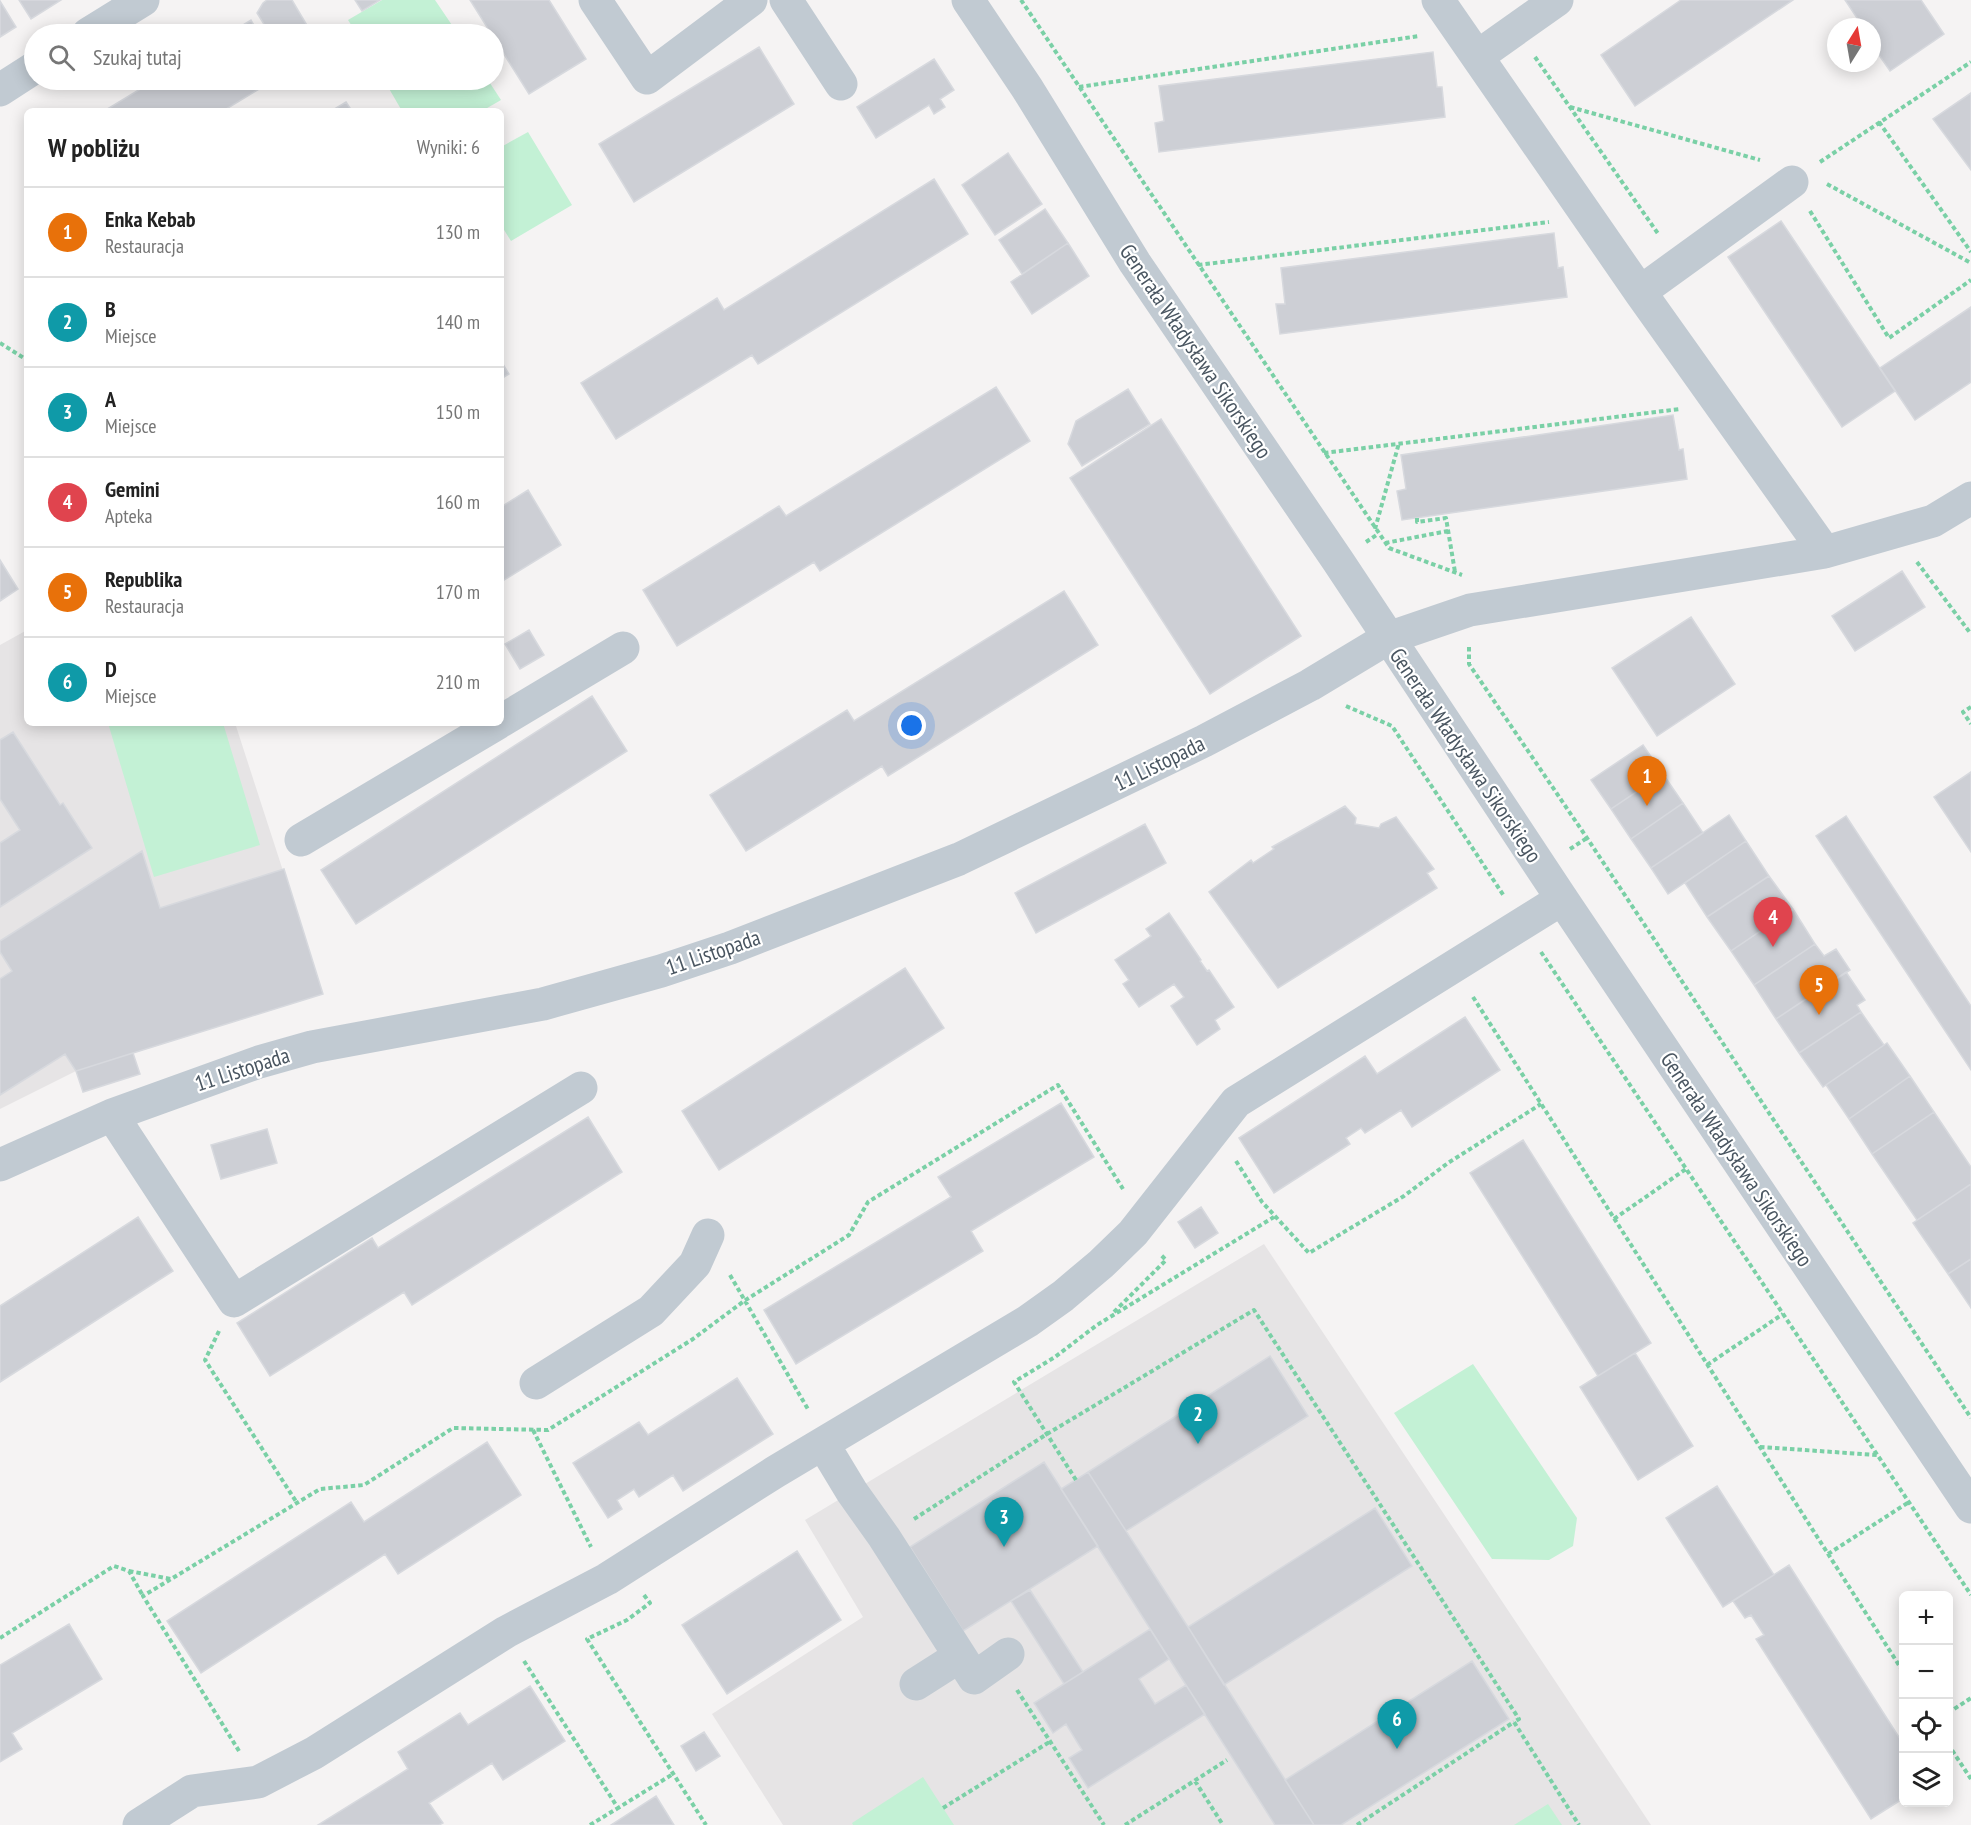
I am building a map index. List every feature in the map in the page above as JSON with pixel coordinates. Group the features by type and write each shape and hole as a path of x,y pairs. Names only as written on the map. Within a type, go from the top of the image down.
{"street":[{"path":"104,24 143,0"},
{"path":"595,0 647,78 751,0"},
{"path":"786,0 841,84"},
{"name":"Generała Władysława Sikorskiego","path":"968,0 1027,88 1135,263 1338,561 1562,899 1960,1467 1971,1507"},
{"path":"1438,0 1640,292 1825,552"},
{"path":"1478,56 1557,0"},
{"path":"0,90 24,74"},
{"path":"1640,292 1798,177"},
{"name":"11 Listopada","path":"0,1165 112,1114 214,1076 312,1047 543,1004 730,948 959,859 1169,759 1310,685 1388,639 1470,610 1825,552 1933,521 1971,498"},
{"path":"504,720 623,648"},
{"path":"301,840 493,726"},
{"path":"139,1825 192,1791 258,1782 314,1753 506,1632 617,1573 775,1472 1028,1321 1063,1296 1133,1233 1236,1101 1562,899"},
{"path":"112,1114 234,1300 581,1088"},
{"path":"536,1383 651,1311 695,1264 708,1235"},
{"path":"825,1442 852,1492 884,1537 974,1678 1003,1658"},
{"path":"916,1684 960,1656"}],"path":[{"path":"1021,0 1385,543 1389,548 1468,577 1469,664 1587,837 1971,1418"},
{"path":"1516,29 1679,264"},
{"path":"1079,87 1459,30"},
{"path":"1798,177 1971,62"},
{"path":"1570,107 1798,177 1971,263"},
{"path":"1879,122 1971,252"},
{"path":"1798,177 1889,338 1971,280"},
{"path":"1198,265 1589,217"},
{"path":"0,343 24,358"},
{"path":"1324,453 1720,404"},
{"path":"1375,530 1399,443"},
{"path":"1417,518 1417,522 1446,518 1455,572"},
{"path":"1385,543 1448,531"},
{"path":"1896,532 1971,634"},
{"path":"1310,685 1327,716 1347,706 1392,726 1521,923 1971,1595"},
{"path":"1971,706 1963,712 1971,724"},
{"path":"1453,966 1899,1665"},
{"path":"1213,1128 1262,1202 1309,1253 1404,1196 1448,1163 1541,1104"},
{"path":"1614,1219 1686,1169"},
{"path":"1076,1480 1014,1383 1055,1357 1096,1325 1275,1217"},
{"path":"708,1235 825,1442"},
{"path":"234,1300 205,1360 297,1503"},
{"path":"906,1524 1047,1434 1254,1310 1519,1719 1357,1825"},
{"path":"1707,1365 1783,1314"},
{"path":"533,1430 617,1573 650,1603 627,1620 587,1639 706,1825"},
{"path":"1759,1446 1878,1455"},
{"path":"1828,1554 1909,1502"},
{"path":"0,1638 114,1566 171,1579"},
{"path":"129,1570 143,1596"},
{"path":"506,1632 618,1808"},
{"path":"1003,1658 1083,1795 1104,1825"},
{"path":"1953,1710 1971,1698"},
{"path":"1514,1722 1580,1825"},
{"path":"942,1808 1051,1741"},
{"path":"1953,1752 1971,1779"},
{"path":"1125,1825 1227,1761"},
{"path":"591,1825 673,1774"},
{"path":"1195,1781 1223,1825"}],"shaded area":[{"path":"24,632 24,726 236,726 323,994 76,1071 0,1109 0,645"},
{"path":"1264,1244 1651,1825 783,1825 712,1714 863,1617 805,1520"}],"green space":[{"path":"382,0 435,0 451,24 351,24 348,20"},
{"path":"390,90 494,90 501,100 487,108 400,108"},
{"path":"528,132 572,205 511,241 504,230 504,145"},
{"path":"109,726 224,726 260,845 154,877"},
{"path":"1473,1364 1577,1518 1573,1546 1549,1560 1492,1559 1394,1413"},
{"path":"923,1777 954,1825 853,1825 852,1823"},
{"path":"1548,1804 1562,1825 1514,1825"}],"building":[{"path":"19,0 61,0 31,19"},
{"path":"267,0 292,0 306,24 264,24 257,13"},
{"path":"355,0 380,0 362,11"},
{"path":"470,0 549,0 586,59 529,94 504,54 504,24 485,24"},
{"path":"1681,0 1793,0 1635,106 1601,55"},
{"path":"1845,0 1921,0 1944,34 1890,71 1881,58 1881,18 1857,18"},
{"path":"0,1 16,27 0,37"},
{"path":"759,47 794,104 634,202 599,144"},
{"path":"1433,52 1437,87 1442,87 1445,117 1159,152 1155,123 1164,121 1159,86"},
{"path":"934,59 954,90 940,99 945,107 934,114 929,105 876,138 857,107"},
{"path":"139,90 258,90 228,108 109,108"},
{"path":"1971,93 1971,170 1933,119"},
{"path":"346,102 350,108 336,108"},
{"path":"1008,153 1042,204 995,235 962,185"},
{"path":"934,179 968,234 758,364 752,355 616,439 581,383 717,298 724,310"},
{"path":"1045,209 1068,243 1022,274 999,240"},
{"path":"1781,221 1895,391 1842,427 1728,257"},
{"path":"1554,233 1558,268 1563,267 1567,297 1280,334 1276,304 1285,304 1281,268"},
{"path":"1068,243 1089,276 1032,314 1011,282"},
{"path":"1971,307 1971,382 1915,420 1880,368"},
{"path":"504,366 509,374 504,377"},
{"path":"996,387 1030,441 820,571 814,562 677,646 643,590 779,506 786,516"},
{"path":"1128,389 1150,424 1082,466 1068,444 1076,421"},
{"path":"1673,415 1679,450 1683,449 1687,479 1402,520 1397,491 1406,489 1401,455"},
{"path":"1161,419 1301,636 1210,694 1070,478"},
{"path":"528,490 561,545 504,580 504,505"},
{"path":"0,560 18,589 0,601"},
{"path":"1902,571 1925,607 1855,651 1832,616"},
{"path":"1064,591 1098,645 888,776 882,766 746,851 710,795 847,710 854,721"},
{"path":"1691,617 1735,684 1657,736 1612,668"},
{"path":"529,630 544,655 520,669 505,644"},
{"path":"592,696 627,751 356,924 321,870"},
{"path":"13,732 60,805 63,803 92,848 0,907 0,843 20,830 0,799 0,740"},
{"path":"1643,745 1663,774 1611,809 1591,780"},
{"path":"1971,772 1971,852 1934,797"},
{"path":"1663,774 1683,803 1631,839 1611,809"},
{"path":"1683,803 1703,833 1651,868 1631,839"},
{"path":"1345,806 1356,818 1355,824 1379,828 1381,824 1396,817 1434,869 1427,873 1437,888 1278,988 1209,892 1251,860 1253,863 1274,849 1272,847"},
{"path":"1729,815 1746,841 1668,894 1651,868"},
{"path":"1846,816 1971,1006 1971,1070 1816,836"},
{"path":"1145,824 1166,863 1036,933 1015,893"},
{"path":"1746,841 1769,876 1707,917 1685,883"},
{"path":"142,851 160,908 284,869 323,994 133,1053 140,1074 83,1092 76,1071 65,1054 0,1095 0,979 12,971 0,952 0,941"},
{"path":"1769,876 1793,909 1731,951 1707,917"},
{"path":"1793,909 1815,944 1754,985 1731,951"},
{"path":"1169,913 1200,961 1207,971 1209,970 1234,1007 1215,1020 1220,1029 1197,1045 1171,1006 1184,997 1174,984 1139,1007 1123,984 1129,980 1115,960 1151,936 1146,929"},
{"path":"1815,944 1824,956 1836,949 1850,970 1776,1019 1754,985"},
{"path":"905,968 944,1028 719,1170 682,1111"},
{"path":"1846,972 1865,1000 1857,1005 1861,1012 1799,1053 1776,1019"},
{"path":"1861,1012 1884,1045 1823,1087 1799,1053"},
{"path":"1465,1017 1500,1070 1412,1127 1401,1110 1365,1133 1361,1128 1346,1138 1350,1144 1274,1193 1239,1138 1365,1056 1377,1074"},
{"path":"1887,1043 1910,1076 1849,1119 1826,1085"},
{"path":"133,1053 140,1074 83,1092 76,1071"},
{"path":"1910,1076 1934,1112 1872,1154 1849,1119"},
{"path":"1061,1103 1094,1157 971,1231 983,1251 796,1364 764,1310 951,1197 938,1177"},
{"path":"1934,1112 1971,1167 1971,1184 1917,1220 1872,1154"},
{"path":"588,1117 622,1172 412,1305 404,1292 270,1376 237,1323 372,1238 378,1248"},
{"path":"267,1129 277,1163 221,1179 211,1145"},
{"path":"1523,1140 1651,1343 1598,1376 1470,1173"},
{"path":"1971,1184 1971,1259 1948,1274 1913,1223"},
{"path":"1201,1207 1218,1233 1195,1248 1178,1222"},
{"path":"138,1217 173,1271 0,1382 0,1306"},
{"path":"1971,1259 1971,1308 1948,1274"},
{"path":"1635,1353 1693,1446 1638,1480 1580,1387"},
{"path":"1270,1356 1308,1416 1126,1531 1088,1472"},
{"path":"737,1378 773,1434 683,1491 673,1475 639,1497 634,1489 617,1500 622,1509 608,1518 573,1463 639,1422 648,1435"},
{"path":"487,1442 521,1495 398,1574 385,1554 201,1673 167,1621 351,1502 364,1522"},
{"path":"1044,1462 1098,1546 963,1631 910,1547"},
{"path":"1088,1472 1314,1825 1275,1825 1061,1489"},
{"path":"1717,1486 1774,1575 1723,1607 1666,1518"},
{"path":"1375,1508 1412,1566 1224,1685 1188,1627"},
{"path":"797,1551 841,1620 727,1694 682,1625"},
{"path":"1789,1565 1899,1737 1899,1801 1871,1819 1756,1639 1764,1635 1751,1615 1745,1618 1733,1601"},
{"path":"1030,1590 1083,1672 1064,1684 1011,1601"},
{"path":"69,1624 102,1679 12,1733 22,1749 0,1762 0,1665"},
{"path":"1150,1629 1169,1659 1139,1679 1155,1704 1186,1685 1205,1714 1088,1788 1069,1758 1082,1750 1066,1724 1053,1733 1034,1703"},
{"path":"1472,1661 1509,1719 1341,1825 1314,1825 1285,1780"},
{"path":"530,1686 565,1741 503,1780 492,1763 429,1803 443,1823 439,1825 318,1825 408,1769 398,1752 460,1713 468,1725"},
{"path":"704,1732 720,1756 696,1771 681,1746"},
{"path":"656,1796 674,1825 611,1825"}],"place":[{"name":"Enka Kebab","path":"1647,806"},
{"name":"Gemini","path":"1773,947"},
{"name":"Republika","path":"1819,1015"},
{"name":"B","path":"1198,1444"},
{"name":"A","path":"1004,1547"},
{"name":"D","path":"1397,1749"}]}
